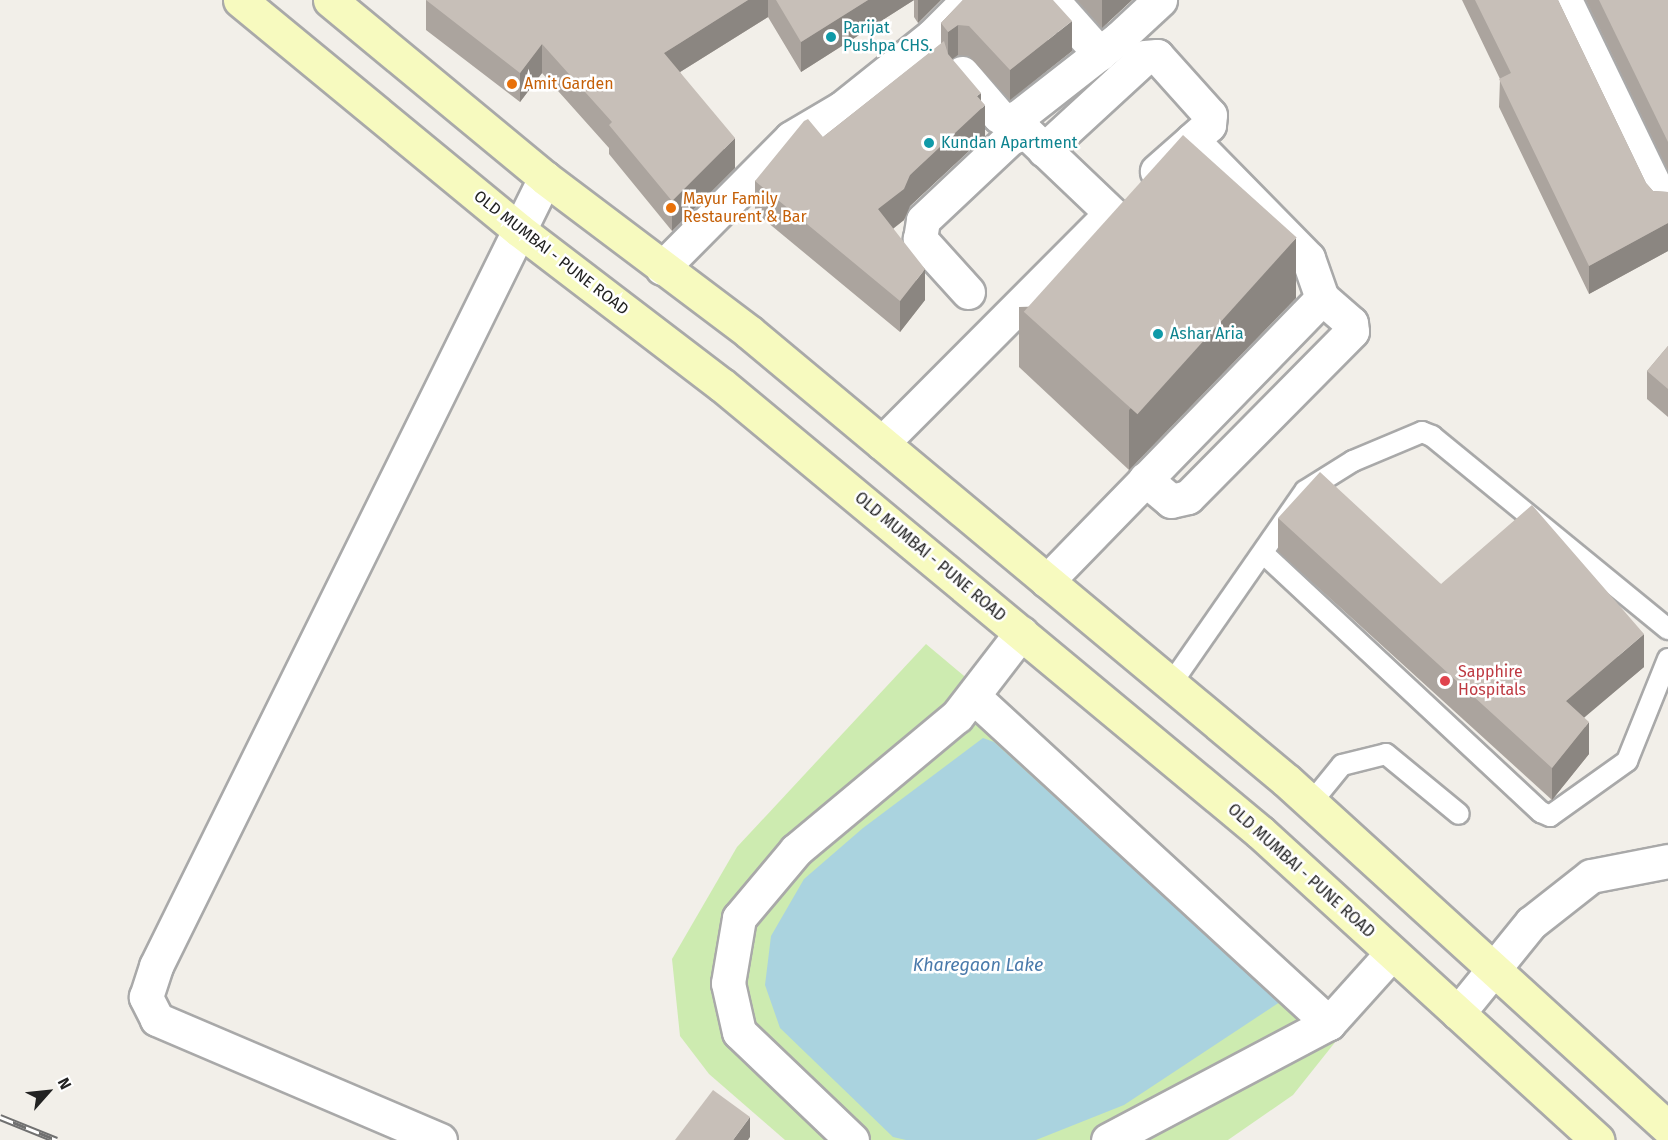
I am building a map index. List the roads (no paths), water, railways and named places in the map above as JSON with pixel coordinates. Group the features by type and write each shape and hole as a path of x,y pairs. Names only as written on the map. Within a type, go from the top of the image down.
{"main road":[{"path":"330,0 545,178 749,332 1311,802 1668,1128"},
{"name":"OLD MUMBAI - PUNE ROAD","path":"246,1 519,230 722,385 1260,832 1597,1140"}],"street":[{"path":"662,268 791,138 842,108 932,36 968,0"},
{"path":"1052,0 1100,54"},
{"path":"962,73 999,116 1008,120 1018,117 1100,54 1160,0"},
{"path":"1565,0 1663,204"},
{"path":"882,443 1111,213 1209,125 1210,115 1157,56 1145,57 1044,150"},
{"path":"968,292 920,239 923,220 1010,138 1026,132 1111,213"},
{"path":"1145,479 1171,501 1188,497 1352,331 1351,323 1322,298 1308,258 1192,140"},
{"path":"440,1140 157,1018 146,997 156,966 545,178"},
{"path":"1047,581 1322,298"},
{"path":"852,1140 739,1032 728,983 739,918 796,850 948,724 974,697 1021,633"},
{"path":"974,697 1329,1023"},
{"path":"1458,1013 1531,923 1591,876 1668,861"},
{"path":"1108,1140 1329,1023 1392,953"}],"lane":[{"path":"1171,684 1305,491 1353,461 1422,432 1432,436 1668,629"},
{"path":"1263,553 1541,812 1550,816 1627,760 1668,658"},
{"path":"1311,802 1342,765 1386,754 1459,814"}],"water":[{"name":"Kharegaon Lake","path":"983,738 994,742 1247,972 1255,968 1286,998 1124,1105 1036,1140 906,1140 893,1137 780,1028 765,985 771,936 804,879 863,828"}],"railway":[{"path":"0,1117 57,1140"}],"place":[{"name":"Parijat Pushpa CHS.","path":"831,37"},
{"name":"Amit Garden","path":"512,84"},
{"name":"Kundan Apartment","path":"929,143"},
{"name":"Mayur Family Restaurent & Bar","path":"671,208"},
{"name":"Ashar Aria","path":"1158,334"},
{"name":"Sapphire Hospitals","path":"1445,681"}]}
